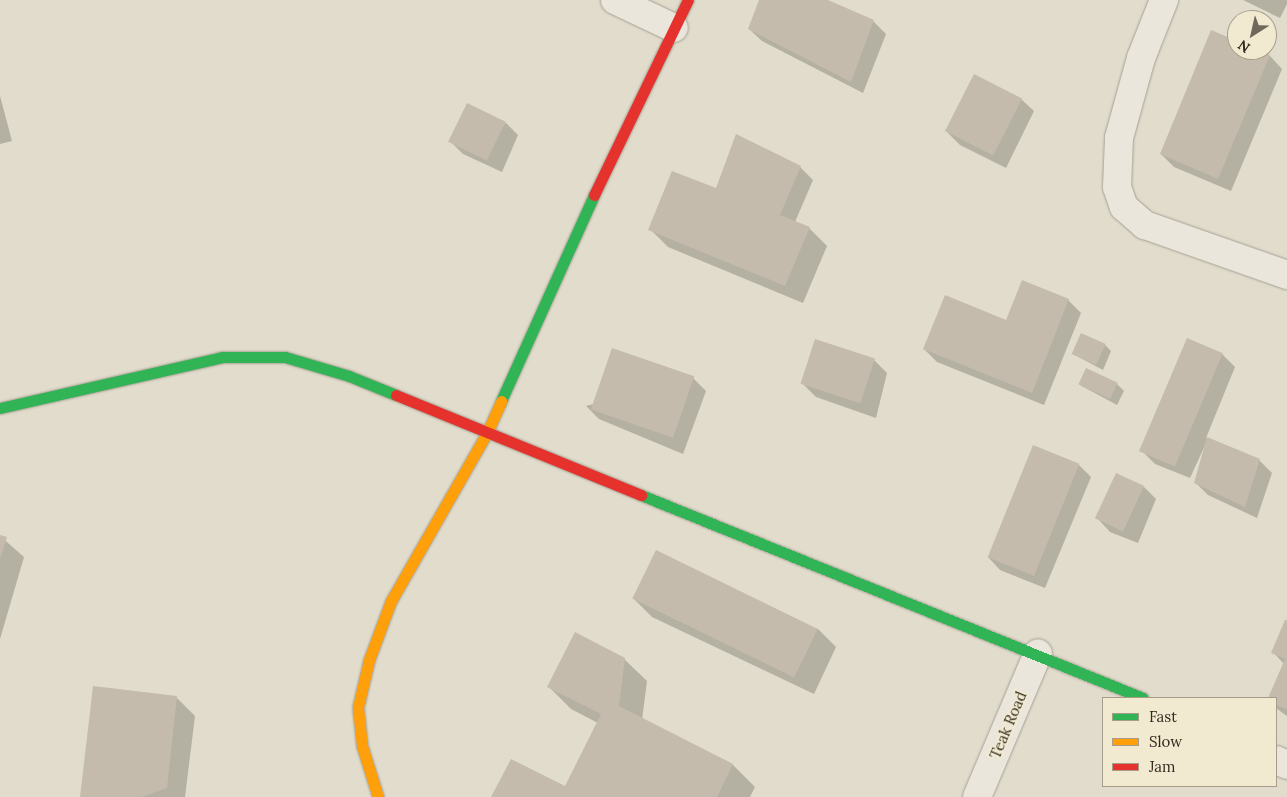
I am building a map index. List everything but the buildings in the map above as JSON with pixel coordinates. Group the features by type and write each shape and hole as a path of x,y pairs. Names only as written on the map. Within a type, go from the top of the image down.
{"street":[{"path":"615,0 674,28"},
{"path":"378,797 362,746 358,707 369,660 391,601 488,433 549,289 688,0"},
{"path":"1164,0 1141,58 1119,138 1116,187 1124,207 1145,225 1287,275"},
{"path":"0,408 222,357 285,357 349,376 1038,653 1141,697"},
{"name":"Teak Road","path":"977,797 1038,653"}],"traffic: fast":[{"path":"501,401 594,195"},
{"path":"0,408 222,357 285,357 349,376 396,395"},
{"path":"641,495 1141,697"}],"traffic: slow":[{"path":"378,797 362,746 358,707 369,660 391,601 487,433 501,401"}],"traffic: jam":[{"path":"594,195 688,0"},
{"path":"396,395 641,495"}]}
